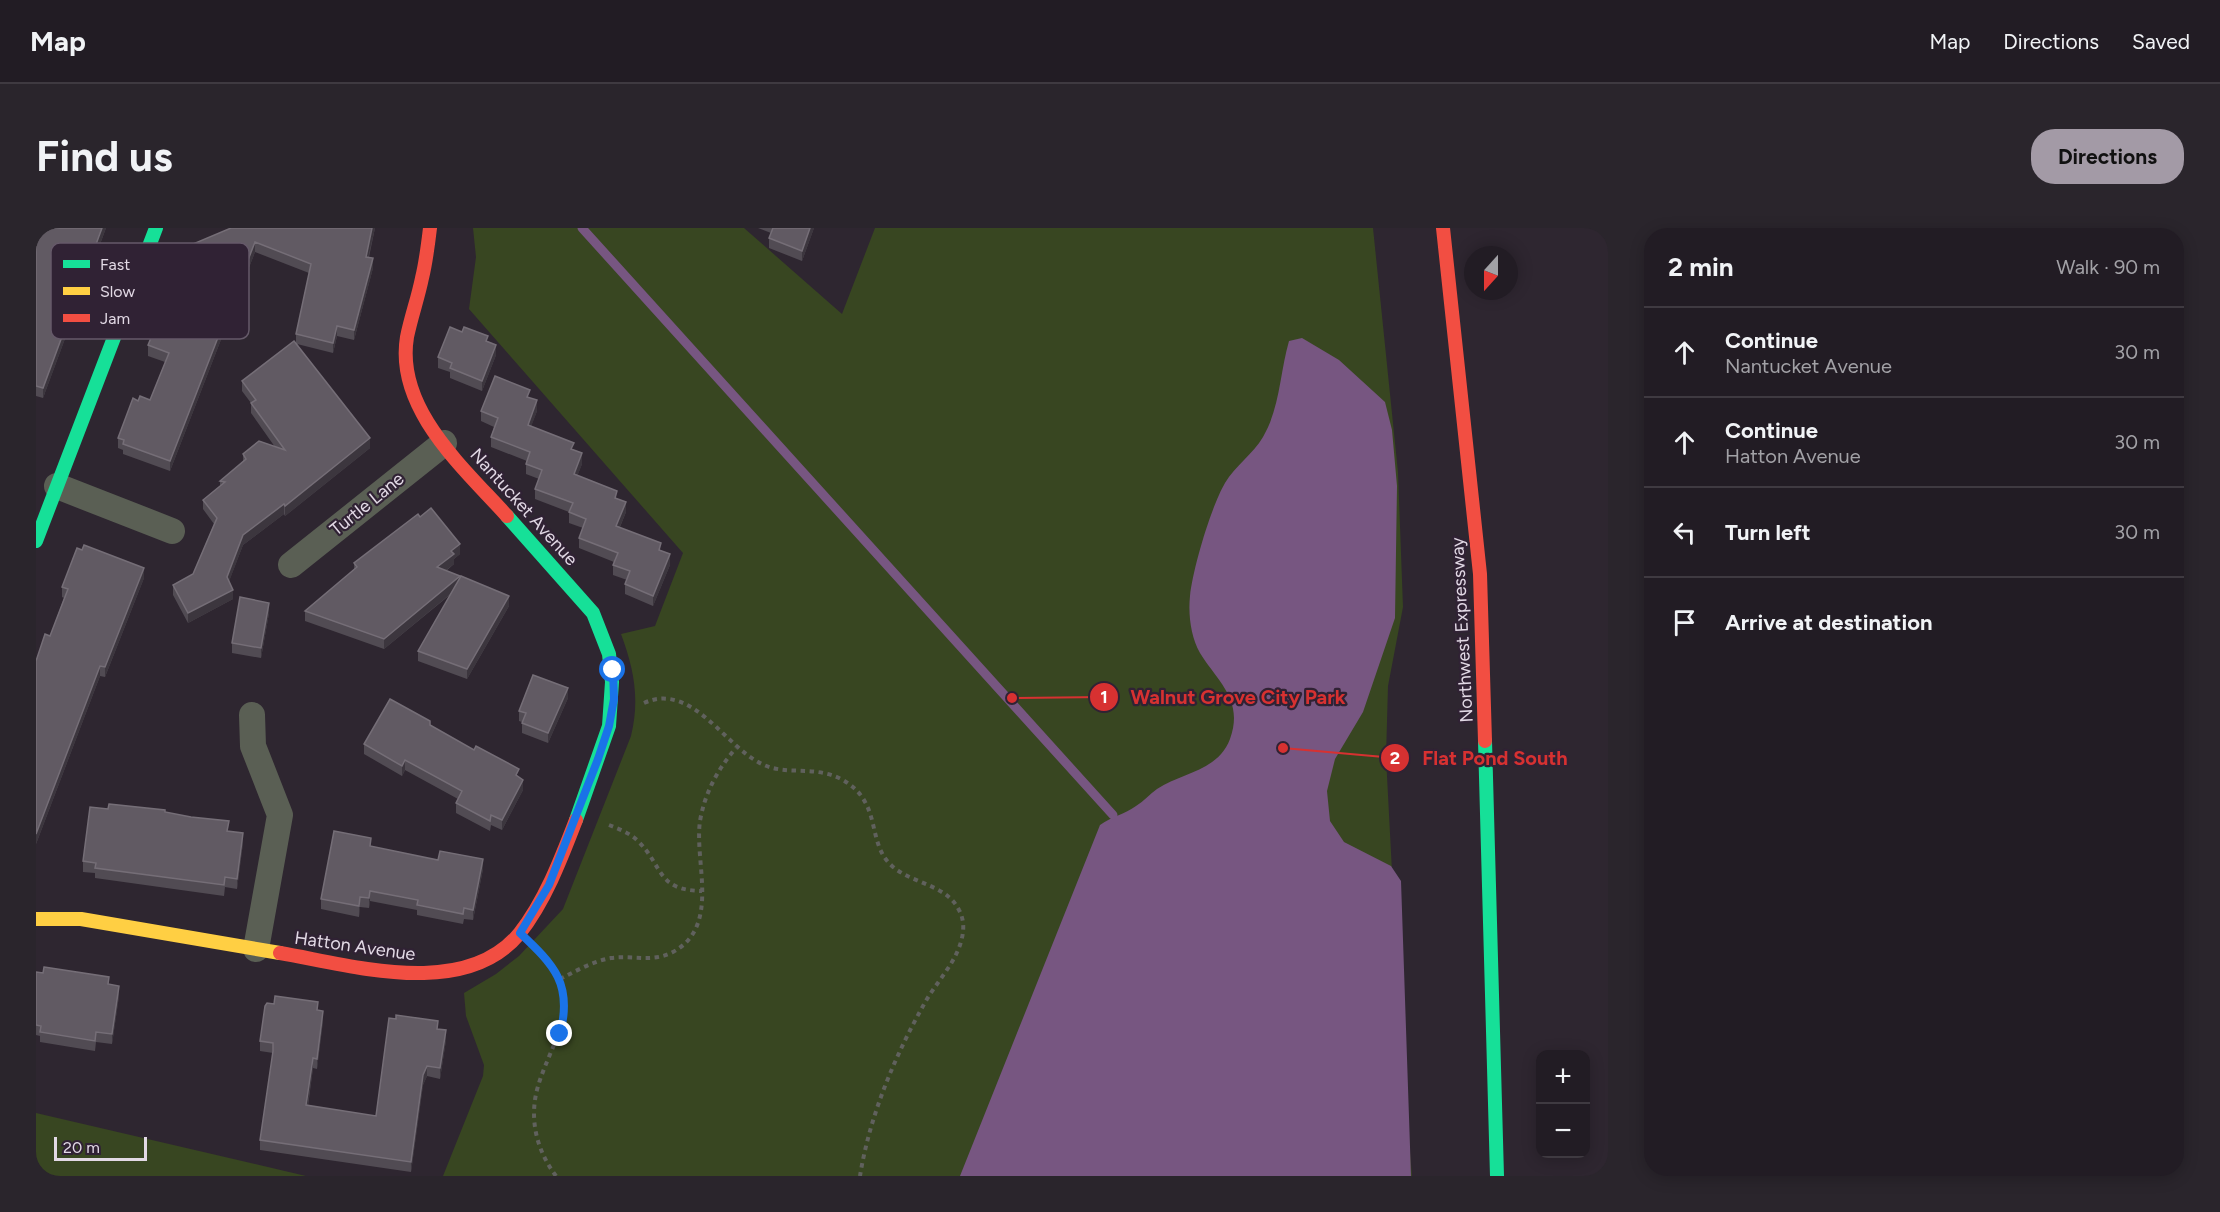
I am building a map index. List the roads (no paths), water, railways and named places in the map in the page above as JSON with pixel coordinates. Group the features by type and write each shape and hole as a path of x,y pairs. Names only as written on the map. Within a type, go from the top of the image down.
{"street":[{"path":"150,243 156,228"},
{"name":"Nantucket Avenue","path":"430,228 423,275 407,338 407,362 413,391 425,419 593,613 606,639 613,670 614,699 609,726 578,810"},
{"name":"Northwest Expressway","path":"1443,228 1480,574 1497,1176"},
{"path":"36,541 113,339"},
{"name":"Turtle Lane","path":"291,565 444,443"},
{"path":"57,486 172,531"},
{"path":"252,715 253,746 280,815 256,949"},
{"name":"Hatton Avenue","path":"36,919 81,919 396,973 452,972 478,963 503,950 520,933 549,885 578,810"}],"waterway":[{"path":"582,228 1113,815"}],"place":[{"name":"Walnut Grove City Park","path":"1012,698"},
{"name":"Flat Pond South","path":"1283,748"}]}
